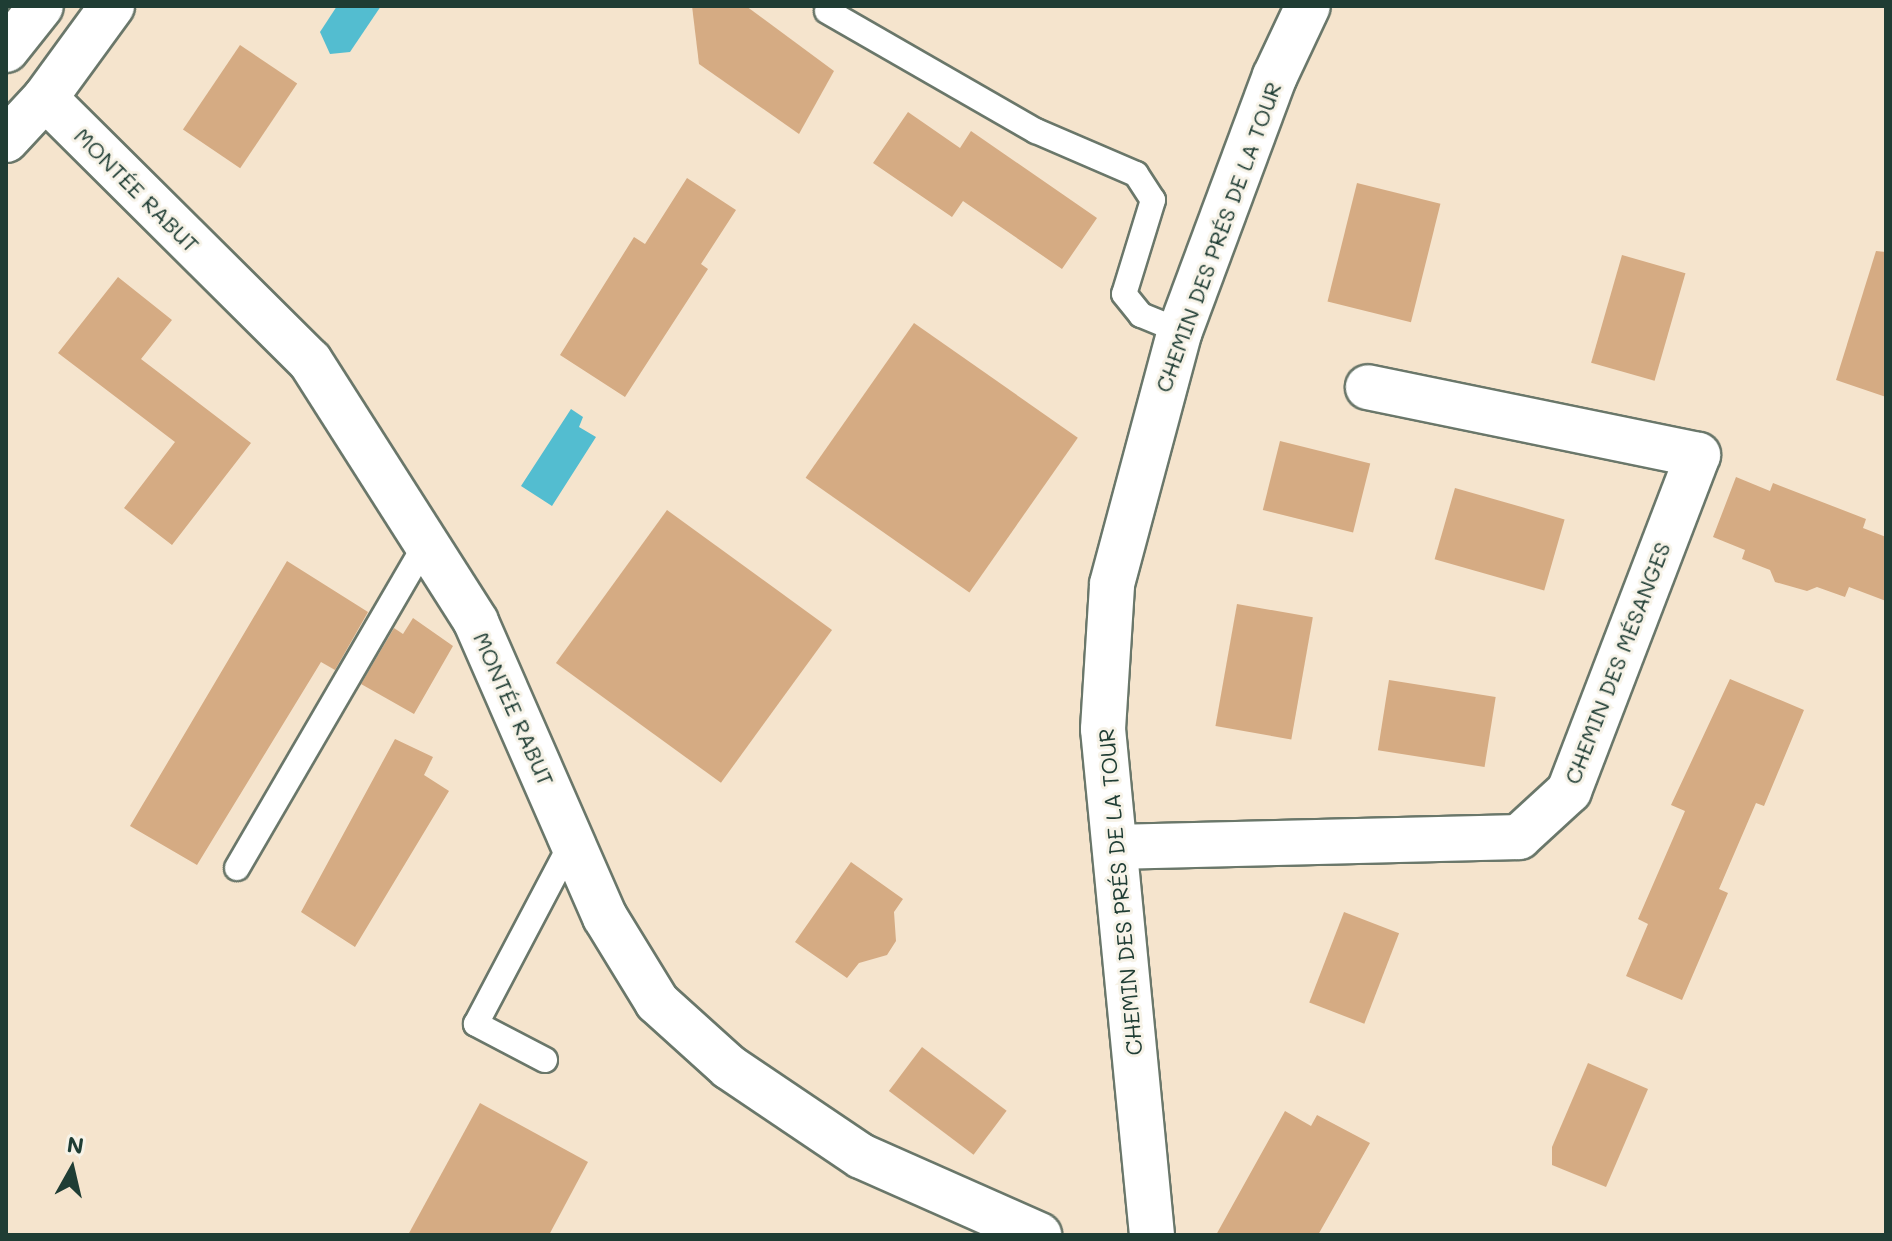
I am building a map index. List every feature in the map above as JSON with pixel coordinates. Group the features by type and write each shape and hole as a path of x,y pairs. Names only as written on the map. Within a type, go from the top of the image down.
{"street":[{"path":"6,50 41,6"},
{"path":"6,140 45,98 112,6"},
{"name":"CHEMIN DES PRÉS DE LA TOUR","path":"1152,1235 1103,729 1112,584 1180,331 1275,76 1308,6"},
{"name":"MONTÉE RABUT","path":"45,98 310,361 476,622 605,917 657,1002 729,1067 861,1156 1039,1235"},
{"name":"CHEMIN DES MÉSANGES","path":"1115,847 1519,837 1569,791 1698,455 1368,387"}],"lane":[{"path":"827,11 1036,131 1136,174 1153,200 1124,294 1141,315 1180,331"},
{"path":"237,868 426,543"},
{"path":"545,1060 476,1024 572,842"}],"water":[{"path":"337,6 381,6 350,52 330,54 320,32"},
{"path":"571,409 583,417 579,427 596,437 552,506 521,486"}],"building":[{"path":"692,6 746,6 834,71 799,134 699,64"},
{"path":"240,45 297,84 240,168 183,130"},
{"path":"908,112 960,148 971,131 1097,218 1062,269 963,201 952,217 873,163"},
{"path":"687,178 736,210 701,264 708,269 625,397 560,355 634,237 645,244"},
{"path":"1357,183 1440,204 1411,322 1327,301"},
{"path":"1876,251 1886,252 1886,397 1836,380"},
{"path":"1622,255 1685,273 1655,381 1591,363"},
{"path":"118,277 172,320 141,359 251,443 172,545 124,508 175,442 58,353"},
{"path":"914,323 1078,438 969,593 806,478"},
{"path":"1280,441 1370,463 1353,532 1263,510"},
{"path":"1736,477 1770,491 1773,483 1866,519 1863,528 1886,537 1886,601 1849,587 1845,597 1817,587 1807,591 1775,582 1770,570 1742,559 1745,550 1713,537"},
{"path":"1455,488 1565,519 1544,591 1435,559"},
{"path":"667,510 832,630 721,783 556,663"},
{"path":"287,561 368,612 335,670 321,662 197,865 130,826"},
{"path":"1237,604 1313,617 1291,739 1215,726"},
{"path":"413,618 453,646 414,714 361,684 394,628 403,634"},
{"path":"1730,679 1804,710 1764,806 1756,803 1719,889 1728,893 1682,1000 1626,976 1648,924 1638,919 1685,811 1671,805"},
{"path":"1389,680 1496,697 1485,767 1378,750"},
{"path":"395,739 433,757 424,775 449,791 355,947 301,912"},
{"path":"851,862 903,899 894,912 896,941 887,955 859,963 847,978 795,942"},
{"path":"1344,912 1399,933 1364,1024 1309,1003"},
{"path":"922,1047 1007,1111 974,1155 889,1091"},
{"path":"1588,1063 1648,1089 1606,1187 1552,1165 1552,1147"},
{"path":"480,1103 588,1162 549,1235 408,1235"},
{"path":"1285,1111 1311,1126 1317,1115 1370,1143 1318,1235 1216,1235"}]}
